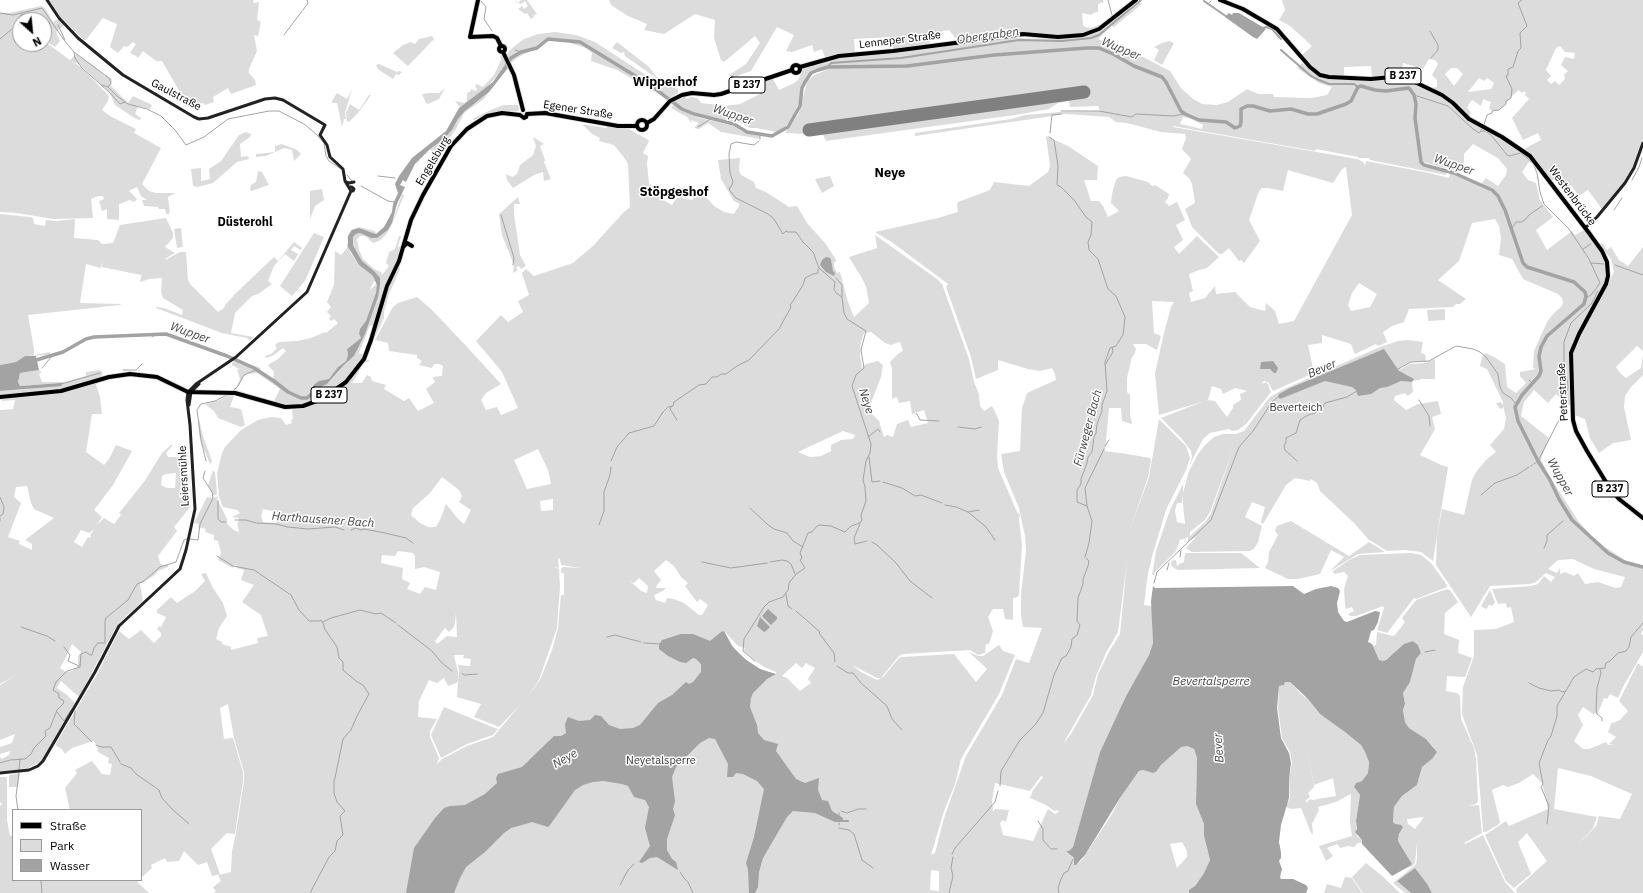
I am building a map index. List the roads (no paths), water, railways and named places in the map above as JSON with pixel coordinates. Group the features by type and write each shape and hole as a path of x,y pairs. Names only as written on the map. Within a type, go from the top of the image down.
{"main road":[{"name":"Gaulstraße","path":"47,0 59,18 75,35 132,82 194,117 199,119 208,118 275,98 283,100 325,125 321,132 321,136 327,145 331,159 344,170 346,182"},
{"path":"478,0 471,30 472,37 493,36 497,38 501,46 505,48 504,54 514,76 523,110 527,114"},
{"name":"Lenneper Straße","path":"647,124 654,119 673,99 684,94 721,94 792,70 795,65 798,65 800,68 839,56 893,51 1014,35 1058,37 1087,34 1099,29 1136,0"},
{"name":"Westenbrücke","path":"1220,0 1243,9 1277,29 1310,67 1320,75 1329,78 1372,79 1402,76 1442,95 1453,103 1469,119 1523,150 1537,165 1602,251"},
{"path":"520,115 523,110"},
{"name":"Engelsburg","path":"403,247 411,220 421,198 445,154 456,139 473,124 488,116 502,113 520,115"},
{"name":"Egener Straße","path":"520,115 524,118 527,114 545,113 626,126 637,126"},
{"path":"641,120 645,121 647,128 644,130 639,130 637,126 638,122 641,120"},
{"path":"1585,228 1597,217 1625,184 1634,168 1643,143"},
{"path":"346,182 354,182"},
{"path":"190,392 201,381 236,357 310,289 350,189 346,182"},
{"path":"403,247 407,243 412,246"},
{"name":"B 237","path":"0,397 61,391 108,377 130,374 157,377 190,392 230,392 272,404 294,407 315,403 336,390 353,374 362,361 368,348 385,291 398,263 403,247"},
{"name":"Peterstraße","path":"1602,251 1607,262 1607,280 1604,290 1575,341 1571,353 1573,420 1576,431 1609,487 1619,499 1643,518"},
{"path":"190,392 201,381"},
{"path":"198,385 198,390 202,392"},
{"name":"Leiersmühle","path":"0,774 34,768 43,761 95,672 119,626 177,573 182,564 195,509 188,407 190,392"}],"water":[{"path":"1229,13 1232,15 1233,13 1239,13 1266,29 1257,39 1225,17"},
{"path":"506,63 508,68 489,92 465,111 443,140 430,149 415,164 406,182 403,180 400,185 405,187 388,230 377,238 371,238 360,233 353,237 353,245 362,261 380,278 378,297 365,334 354,356 327,384 312,392 314,385 319,381 329,379 338,367 346,361 348,355 347,349 361,338 359,334 360,329 366,321 376,293 377,285 373,276 359,265 348,247 348,236 352,230 359,228 376,234 384,227 392,212 393,204 398,193 395,184 412,158 446,131 459,108 493,82"},
{"path":"826,257 830,258 831,260 833,271 835,273 834,276 826,272 820,265 822,260"},
{"name":"Beverteich","path":"1384,349 1399,371 1414,379 1412,382 1401,381 1387,387 1380,388 1371,394 1358,396 1356,390 1352,387 1325,381 1280,399 1278,397 1279,394 1290,388"},
{"path":"25,356 36,356 39,370 20,373 18,382 20,386 61,383 62,386 0,391 0,365 16,362"},
{"path":"1273,361 1278,368 1276,373 1270,369 1260,369 1261,362"},
{"name":"Bevertalsperre","path":"1153,586 1155,588 1293,586 1304,594 1316,589 1331,586 1338,588 1340,591 1337,603 1338,612 1344,621 1347,622 1375,611 1380,612 1378,622 1374,630 1371,631 1368,642 1372,644 1379,660 1386,660 1404,644 1413,641 1418,645 1421,653 1416,659 1410,682 1403,693 1405,704 1403,710 1405,722 1409,728 1426,739 1437,752 1432,759 1422,767 1417,785 1402,796 1394,807 1393,822 1403,827 1399,834 1398,841 1412,864 1410,866 1392,876 1362,844 1362,840 1355,832 1357,829 1356,821 1360,795 1354,787 1356,783 1362,781 1368,773 1369,762 1365,752 1361,745 1320,714 1308,699 1290,682 1285,682 1284,685 1279,686 1277,708 1281,738 1289,753 1291,763 1289,798 1281,825 1279,842 1281,858 1279,861 1282,869 1280,877 1281,879 1293,879 1306,885 1308,888 1306,893 1189,893 1189,890 1195,886 1204,873 1210,860 1204,836 1204,824 1196,804 1197,758 1194,749 1187,746 1181,747 1161,765 1156,772 1153,773 1143,770 1139,771 1120,798 1085,855 1076,865 1074,865 1074,858 1066,851 1069,851 1073,847 1100,752 1126,696 1149,655 1153,643 1151,601"},
{"path":"768,609 777,617 771,625 762,616"},
{"path":"760,617 770,627 764,632 757,626"},
{"name":"Neyetalsperre","path":"724,631 732,646 745,659 760,669 776,674 767,679 753,693 751,698 750,707 757,725 758,733 764,740 778,744 776,751 796,779 805,783 819,778 818,790 822,800 828,801 832,811 843,818 842,822 835,822 815,813 793,811 787,817 763,858 759,872 758,887 755,893 749,893 748,870 746,863 754,837 764,789 757,781 743,774 736,773 733,777 727,777 728,764 715,739 709,738 700,743 676,767 672,777 675,801 673,809 675,815 667,839 667,850 672,859 676,862 678,870 657,857 650,858 642,863 639,862 650,846 645,828 649,807 645,800 634,797 628,786 603,781 583,785 575,790 548,827 532,822 511,828 504,833 485,852 466,867 454,893 406,893 414,848 444,808 465,805 485,794 497,783 496,778 498,774 522,767 554,736 561,736 566,733 565,724 568,717 579,721 590,720 595,715 601,716 609,725 620,729 633,728 640,725 658,703 672,695 686,682 689,684 693,682 701,672 701,664 696,659 693,658 686,663 680,662 668,656 659,649 659,645 662,640 681,634 693,634 710,641"},
{"path":"1415,868 1432,893 1411,893 1397,881"}],"waterway":[{"path":"303,10 308,3 307,0"},
{"path":"1108,0 1112,15"},
{"name":"Obergraben","path":"828,67 831,63 901,58 1019,40 1062,41 1091,38 1099,35 1141,0"},
{"path":"1484,125 1487,115 1492,113 1492,111 1499,110 1506,104 1506,101 1511,98 1512,89 1506,76 1508,75 1508,69 1513,67 1518,51 1521,48 1520,33 1527,26 1518,3 1522,0"},
{"path":"481,1 486,7 484,19 492,31"},
{"name":"Obergraben","path":"1204,1 1227,17"},
{"name":"Obergraben","path":"1208,4 1211,1"},
{"path":"0,13 13,15 42,8 74,52 75,58 82,68 120,104 125,102"},
{"path":"284,35 302,11"},
{"path":"58,25 65,40"},
{"name":"Obergraben","path":"1263,28 1266,27 1272,29 1281,39"},
{"path":"0,39 12,29"},
{"path":"1430,31 1438,45 1438,50 1431,58"},
{"name":"Wupper","path":"507,64 511,58 521,52 537,48 548,39 580,42 650,85 682,109 694,114 734,124 747,132 772,136 788,127 800,106 802,88 811,73 828,67 907,66 994,55 1099,48 1134,66 1162,77 1181,111 1185,114 1199,120 1226,122 1235,128 1240,126 1241,109 1247,106 1253,106 1270,111 1291,109 1308,114 1317,114 1351,101 1358,87 1361,86 1386,91 1409,88 1414,95 1416,104 1415,118 1421,162 1424,165 1454,173 1492,190 1498,196 1505,210 1523,263 1527,267 1574,282 1585,292 1586,296 1584,304 1547,336 1541,347 1539,356 1541,371 1539,376 1522,395 1515,407 1518,421 1538,461 1572,520 1608,553 1624,562 1643,567"},
{"name":"Wupper","path":"515,50 521,52"},
{"name":"Obergraben","path":"1281,50 1311,76 1319,80 1329,84 1354,84 1358,87"},
{"path":"74,52 109,78 111,83 108,87 117,96 128,104 147,109 161,116 175,130 186,145 204,137 228,119 269,111 279,111 304,124 316,134 324,143 326,156 329,161 341,169"},
{"path":"102,85 108,87"},
{"path":"1414,95 1448,106 1473,129 1479,133 1481,131"},
{"name":"Fürweger Bach","path":"1061,111 1099,111 1132,117 1136,114 1173,116 1184,114"},
{"name":"Fürweger Bach","path":"1050,133 1052,115 1061,114"},
{"path":"698,127 712,118"},
{"path":"1482,127 1481,131 1485,131 1491,135 1507,155 1509,156 1521,153 1533,163 1537,173 1540,192 1544,204 1569,229 1589,259 1600,283 1592,294 1585,299"},
{"name":"Fürweger Bach","path":"1049,137 1054,140 1058,166 1057,185 1074,200 1086,217 1092,222 1091,235 1088,242 1089,250 1098,259 1108,289 1116,296 1125,317 1123,335 1116,346 1110,348 1105,362 1107,391 1097,424 1092,452 1088,457 1081,479 1081,484 1077,490 1077,502 1087,506 1092,521 1089,543 1085,557"},
{"name":"Neye","path":"755,661 743,651 744,639 764,607 769,602 783,597 788,590 789,583 796,574 805,568 800,560 802,558 800,553 808,533 812,532 817,526 820,525 831,526 845,532 851,526 860,523 862,520 861,515 866,501 863,480 871,444 852,386 856,375 864,368 861,350 866,331 847,319 844,313 842,297 836,293 834,289 835,282 819,268 813,252 796,232 786,231 783,234 774,219 768,214 736,198 730,191 729,188 733,182 730,173 729,154 731,144 736,142 754,145 759,141"},
{"path":"1632,180 1642,158"},
{"path":"347,175 352,181"},
{"path":"378,176 395,178"},
{"path":"361,186 388,201 394,202"},
{"path":"1614,210 1622,198"},
{"path":"1512,228 1516,222 1525,220 1529,215 1542,206"},
{"path":"501,215 514,258 513,265"},
{"path":"1583,249 1591,244"},
{"path":"1591,263 1604,264"},
{"path":"1615,265 1643,275"},
{"path":"611,461 617,447 629,433 654,426 663,412 668,407 673,406 674,402 699,385 706,384 712,377 726,374 749,360 779,329 791,307 790,305 803,285 805,278 818,273 818,269"},
{"path":"836,278 842,285 842,296"},
{"name":"Obergraben","path":"1564,363 1564,342 1571,323 1592,303 1598,291"},
{"name":"Wupper","path":"152,337 157,334"},
{"name":"Wupper","path":"33,361 63,352 86,339 94,337 166,334 227,356 254,368 288,392 301,398 307,398 316,390"},
{"name":"Bever","path":"1398,369 1411,362 1429,361 1456,346 1473,349 1486,357 1498,374 1500,387 1503,393 1511,398 1517,405"},
{"name":"Fürweger Bach","path":"1105,365 1113,352 1112,347"},
{"path":"42,368 53,355"},
{"path":"123,370 136,370 142,364"},
{"path":"233,391 238,386 244,375 256,370"},
{"path":"61,384 100,373"},
{"name":"Obergraben","path":"1566,373 1568,387 1565,404 1567,412"},
{"name":"Wupper","path":"1529,380 1533,384"},
{"path":"1297,461 1285,450 1284,446 1286,438 1296,433 1300,420 1315,413 1323,407 1325,403 1347,397 1357,391"},
{"path":"206,461 201,440 197,410 201,404 215,401 229,394"},
{"name":"Bever","path":"1154,583 1157,572 1211,520 1239,447 1253,431 1272,402 1278,397"},
{"path":"1419,400 1429,416 1430,426"},
{"path":"671,407 670,409 677,420"},
{"path":"916,414 920,420 939,421"},
{"path":"1534,464 1538,461 1560,418"},
{"path":"958,427 975,429 981,427"},
{"path":"868,437 878,429 880,432"},
{"path":"1105,446 1109,440"},
{"path":"1087,506 1085,488 1104,449"},
{"path":"869,457 872,482 880,481"},
{"path":"599,525 604,511 604,492 611,467"},
{"path":"1481,495 1495,483 1517,475 1529,467"},
{"path":"190,539 198,540 200,524 213,498 212,492 203,478 205,471"},
{"path":"883,482 902,488 915,496 921,495 942,503"},
{"path":"0,497 4,507 3,514 0,516"},
{"name":"Harthausener Bach","path":"218,501 218,519 221,522 226,522"},
{"path":"945,505 956,507 968,512 986,527 995,540"},
{"path":"750,508 767,524 774,529 787,533 793,541 803,547"},
{"path":"968,512 979,510"},
{"name":"Harthausener Bach","path":"235,520 246,520 256,523 276,524 308,529 335,527 344,530"},
{"path":"1544,548 1547,541 1547,535 1563,521"},
{"path":"860,524 854,538 855,544 867,541"},
{"name":"Harthausener Bach","path":"351,530 356,528 385,533 406,538 413,543"},
{"path":"0,763 10,760 25,759 31,754 34,748 46,736 45,731 50,728 57,710 63,704 64,701 59,698 59,694 53,690 56,682 67,671 80,667 81,654 86,652 92,655 94,648 98,643 105,643 106,618 128,600 137,584 144,581 160,567 176,562 184,540 187,539"},
{"path":"872,542 896,563 910,581 932,598"},
{"name":"Bever","path":"1180,557 1181,550"},
{"path":"217,556 233,566 254,570 291,595 299,610 309,621 321,620 324,628 337,647 339,658 343,662 343,670 363,685 369,694 351,730 343,739 334,780 334,793 337,802 345,811 340,816 343,835 337,841 335,851 329,857 310,893"},
{"name":"Fürweger Bach","path":"1000,786 1001,771 1020,740 1035,725 1043,713 1054,675 1062,658 1066,656 1071,647 1072,639 1077,635 1080,625 1077,621 1078,598 1089,561 1086,558"},
{"path":"770,562 782,560 787,561 791,564 795,574"},
{"path":"702,562 731,568 767,563"},
{"name":"Bever","path":"1167,570 1169,563"},
{"path":"786,594 788,606 792,609"},
{"path":"323,622 331,618 360,610 376,614 381,613 396,623"},
{"path":"796,611 820,632 819,633 834,653 835,662"},
{"path":"1547,824 1549,806 1541,787 1543,784 1539,763 1551,736 1557,716 1557,706 1574,677 1586,669 1593,672 1596,669 1605,668 1606,663 1618,653 1626,651 1629,647 1631,637 1643,623"},
{"path":"398,625 432,651 441,662 452,671"},
{"path":"21,627 47,636 55,641"},
{"path":"607,637 615,635 641,642"},
{"path":"644,643 660,644"},
{"path":"64,647 70,655 68,661 79,666"},
{"path":"1425,652 1435,650"},
{"path":"837,666 848,673 853,673 861,683 887,706 892,719 902,730"},
{"path":"1600,669 1601,673 1597,688 1596,710 1597,714 1602,718 1602,721"},
{"path":"462,673 464,675 477,674"},
{"path":"1529,683 1539,688 1551,691 1565,691"},
{"path":"57,712 64,721 71,710"},
{"path":"75,711 74,724 92,742"},
{"path":"96,745 101,747 111,747 120,762"},
{"path":"19,770 20,759"},
{"path":"121,764 131,768 136,774 159,790 162,798 189,824"},
{"path":"18,809 16,796 19,773"},
{"name":"Fürweger Bach","path":"952,854 955,848 995,802 998,791"},
{"path":"841,811 847,813 858,809 866,809"},
{"path":"843,821 848,821"},
{"path":"1038,821 1043,829 1043,840 1051,849 1057,849"},
{"path":"839,828 849,830 854,834 862,860 873,868"},
{"name":"Fürweger Bach","path":"949,893 953,876 951,868 953,857"},
{"path":"1059,893 1058,888 1061,879 1064,873 1068,871 1073,859"},
{"path":"620,885 628,870 634,864"},
{"path":"680,872 688,882 693,893"},
{"path":"41,881 42,893"}],"district":[{"name":"Wipperhof","path":"665,82"},
{"name":"Neye","path":"890,173"},
{"name":"Stöpgeshof","path":"674,192"},
{"name":"Düsterohl","path":"245,223"}]}
